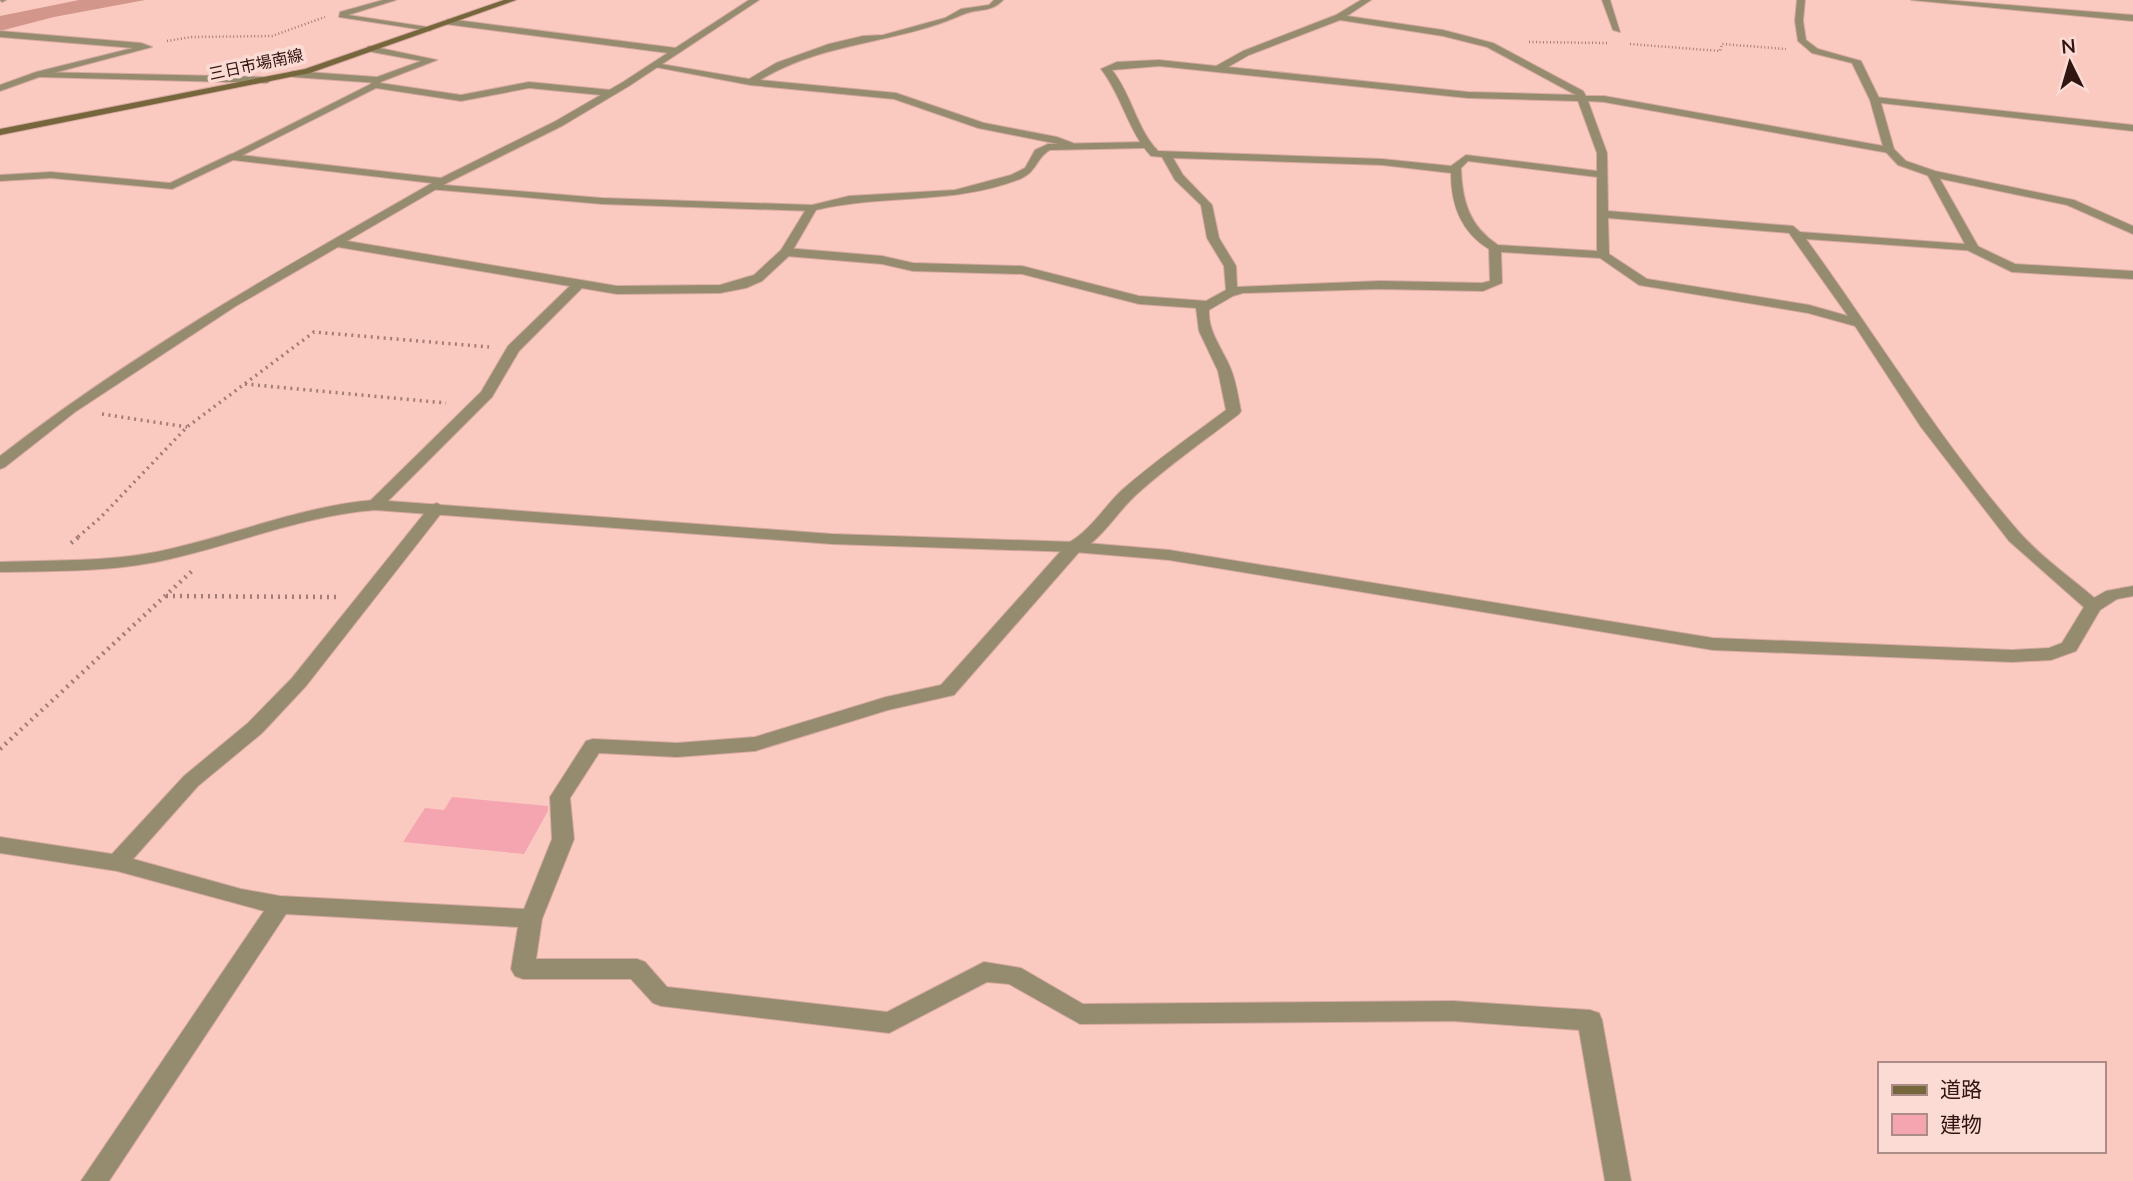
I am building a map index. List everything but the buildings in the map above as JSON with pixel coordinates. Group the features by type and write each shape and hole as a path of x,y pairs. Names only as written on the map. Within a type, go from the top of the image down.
{"main road":[{"name":"三日市場南線","path":"0,131 293,74 512,0"}],"street":[{"path":"343,15 392,0"},
{"path":"0,464 70,410 232,303 438,184 558,124 655,66 755,0"},
{"path":"750,82 779,65 832,46 863,39 883,38 948,20 964,11 991,7 999,0"},
{"path":"1218,69 1246,53 1339,17 1367,0"},
{"path":"1606,0 1617,30"},
{"path":"1801,0 1799,21 1802,41 1815,51 1856,61 1875,100 1889,150 1902,163 1932,174 2070,202 2133,230"},
{"path":"1915,0 2133,18"},
{"path":"2046,0 2053,11"},
{"path":"343,15 342,17 430,28"},
{"path":"1339,17 1443,33 1490,45 1580,93 1602,153 1603,256"},
{"path":"448,22 676,51"},
{"path":"0,34 148,47"},
{"path":"0,88 40,74 148,47"},
{"path":"0,178 51,175 173,186 376,83 432,60 370,49"},
{"path":"1456,170 1382,162 1155,155 1144,145 1120,83 1106,69 1159,63 1468,95 1584,98 1646,105 1889,150"},
{"path":"655,66 750,82 896,96 982,126 1057,140 1069,145"},
{"path":"40,74 267,80"},
{"path":"293,74 376,83 461,99 528,85 611,93"},
{"path":"1875,100 2133,128"},
{"path":"230,157 438,184 602,201 813,208 849,199 955,193 1015,177 1029,170 1039,152 1048,147 1144,145"},
{"path":"1167,156 1172,171 1180,181 1206,202 1212,220 1213,241 1228,260 1231,269 1230,286 1233,292"},
{"path":"1603,175 1466,158 1456,170 1455,190 1469,227 1480,240 1495,248 1603,256 1643,282 1809,309 1860,323"},
{"path":"1932,174 1973,248"},
{"path":"338,243 617,290 720,289 742,285 758,278 786,252 813,208"},
{"path":"1602,214 1793,230 1860,323 1926,424 2015,537 2093,606"},
{"path":"1797,235 1973,248 2012,268 2133,275"},
{"path":"1495,248 1496,283 1483,287 1380,285 1243,289 1203,308 1202,315 1209,340 1223,367 1234,411 1157,469 1117,504 1092,538 1074,547 947,691 886,704 755,744 677,750 593,746 560,797 563,839 531,919 523,969 637,969 661,996 889,1023 984,972 1013,975 1080,1014 1453,1011 1590,1020 1618,1181"},
{"path":"786,252 881,260 913,267 1023,270 1129,298 1207,305"},
{"path":"374,505 487,394 513,349 578,285"},
{"path":"0,567 152,557 336,508 374,505 832,539 1074,547 1169,555 1713,644 1999,656 2051,653 2069,647 2093,606 2112,595 2133,591"},
{"path":"117,863 191,781 255,728 299,682 437,508"},
{"path":"0,845 117,863 241,898 279,905 531,919"},
{"path":"94,1181 279,905"}],"path":[{"path":"148,47 182,36 278,35 332,15 343,15"},
{"path":"1529,42 1610,43"},
{"path":"1623,44 1720,51 1722,44 1815,51"},
{"path":"46,565 100,518 187,427 314,332 513,349"},
{"path":"244,384 475,406"},
{"path":"70,410 187,427"},
{"path":"0,749 228,538"},
{"path":"165,596 367,597"}],"shaded area":[{"path":"79,0 145,0 54,17 0,31 0,16"}]}
